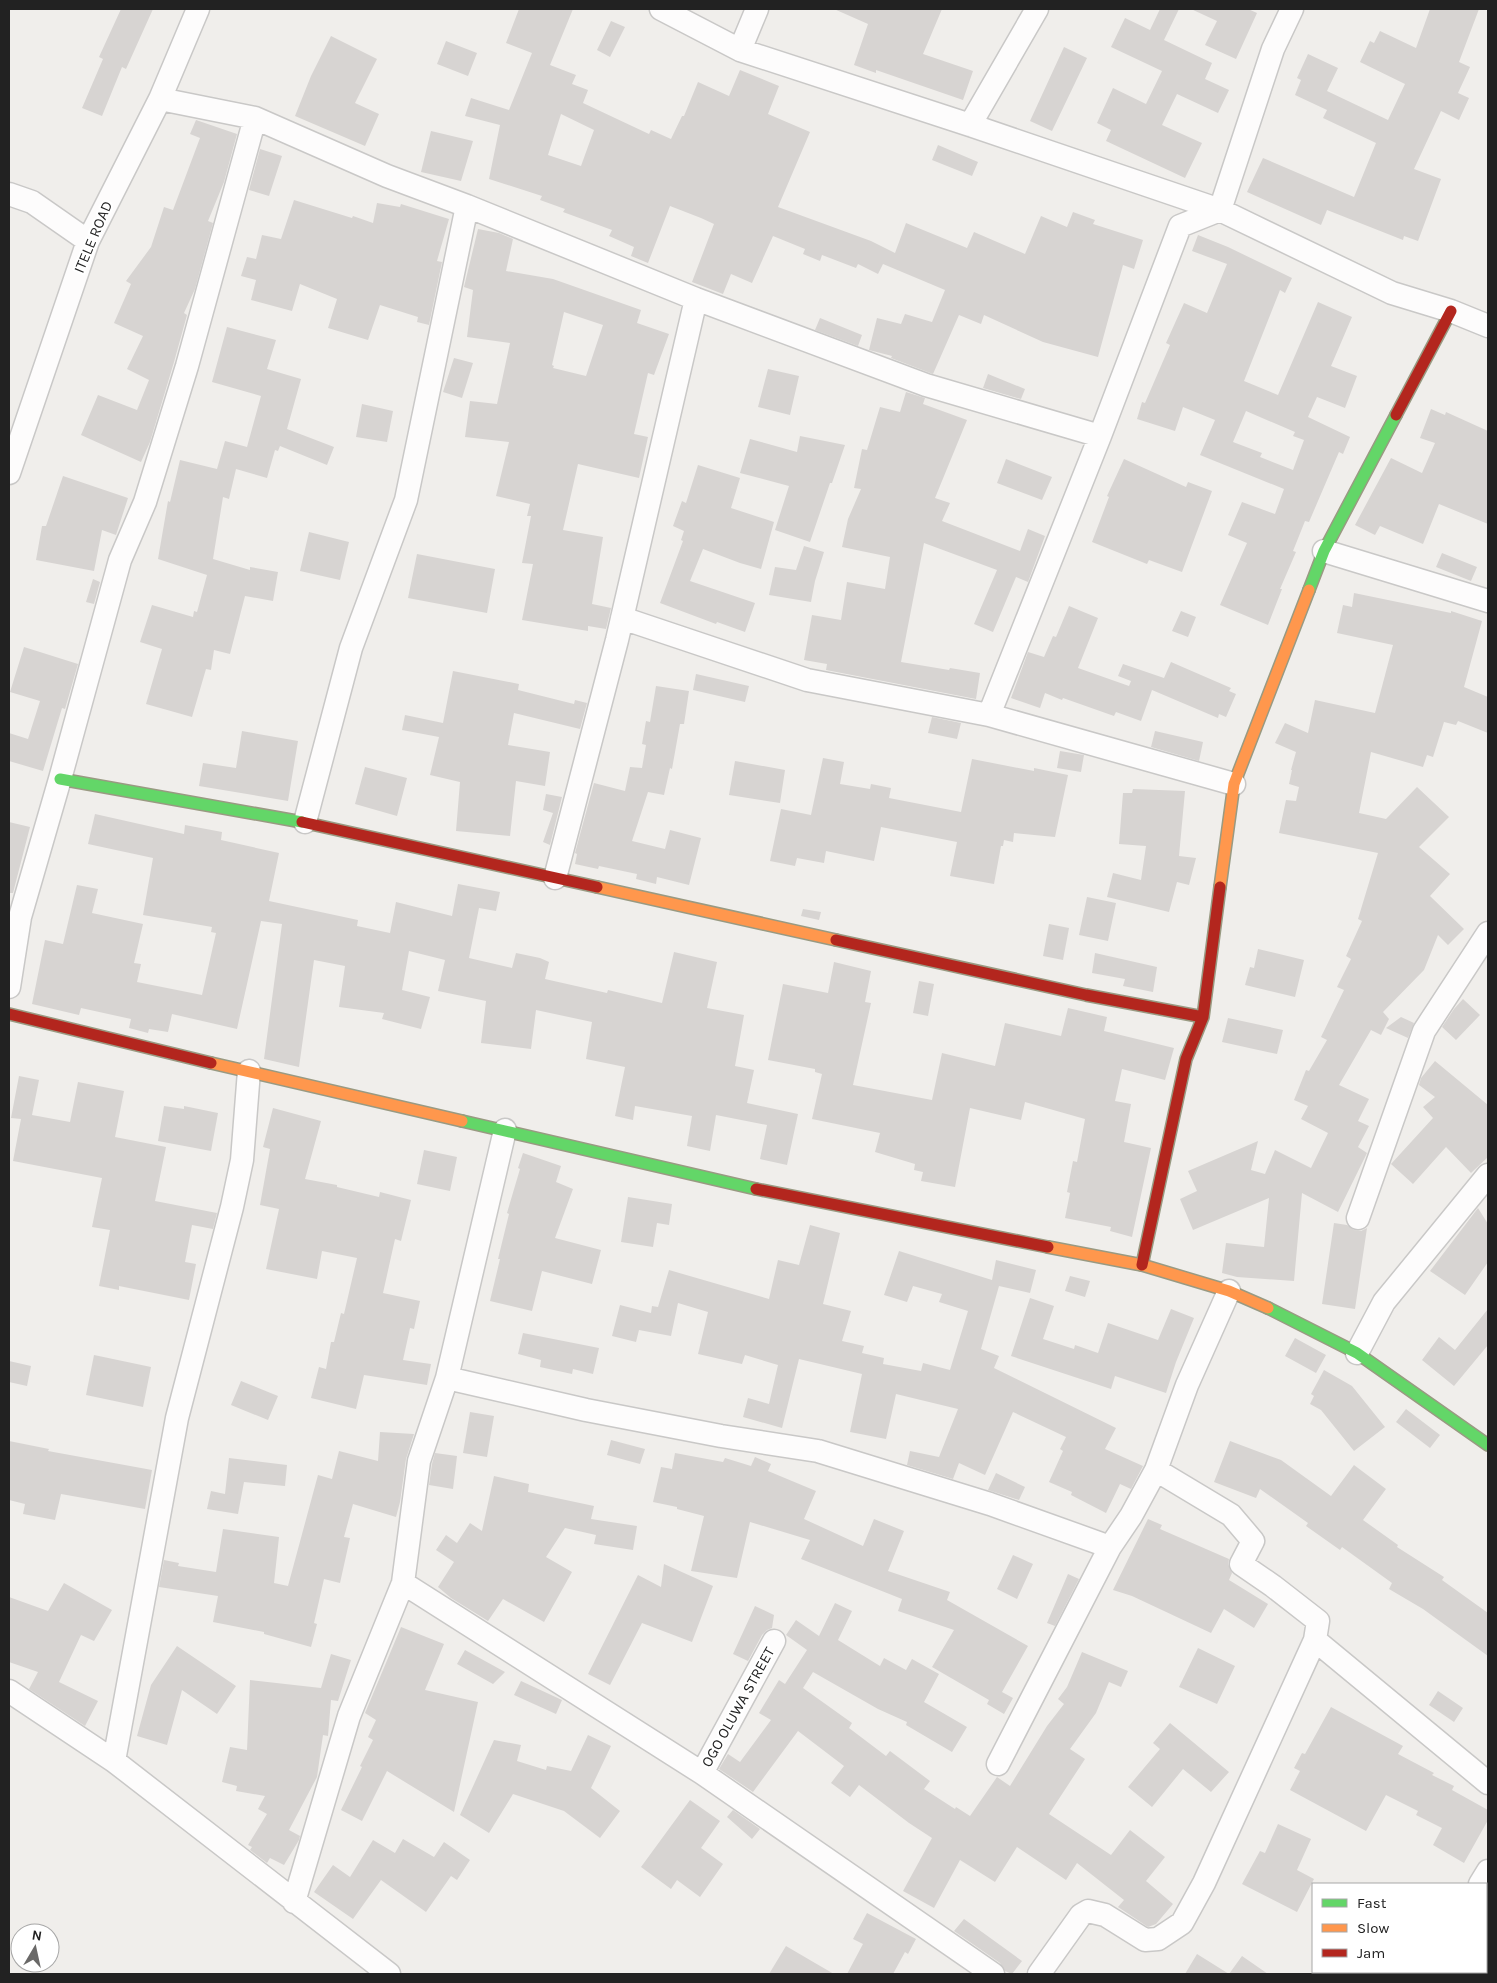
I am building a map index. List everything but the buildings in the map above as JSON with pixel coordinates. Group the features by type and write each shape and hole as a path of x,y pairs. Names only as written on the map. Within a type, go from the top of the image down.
{"street":[{"name":"ITELE ROAD","path":"9,473 88,241 160,99 198,9"},
{"path":"661,9 740,50 970,125 1220,210 1392,293 1451,311 1488,326"},
{"path":"740,50 757,9"},
{"path":"970,125 1037,9"},
{"path":"989,715 1100,436 1180,226 1220,210 1273,50 1292,9"},
{"path":"160,99 256,118 387,176 467,206 696,299 926,385 1100,436"},
{"path":"9,987 20,917 120,560 145,502 184,375 256,118"},
{"path":"9,194 32,202 88,241"},
{"path":"305,822 351,648 406,500 467,206"},
{"path":"554,878 622,618 696,299"},
{"path":"1142,1265 1186,1059 1203,1017 1234,784 1324,551 1451,311"},
{"path":"1324,551 1488,601"},
{"path":"622,618 806,680 989,715 1234,784"},
{"path":"60,779 305,822 1086,995 1203,1017"},
{"path":"1358,1218 1424,1031 1488,933"},
{"path":"9,1014 759,1190 1142,1265 1228,1291 1281,1313 1357,1353 1488,1445"},
{"path":"114,1761 178,1418 232,1207 242,1160 249,1071"},
{"path":"294,1902 349,1716 402,1582 419,1461 447,1378 505,1130"},
{"path":"1357,1353 1384,1302 1488,1175"},
{"path":"998,1764 1110,1547 1132,1516 1156,1470 1187,1385 1228,1291"},
{"path":"447,1378 586,1410 721,1436 818,1451 990,1504 1110,1547"},
{"path":"1039,1974 1082,1915 1088,1910 1105,1915 1145,1940 1158,1939 1182,1923 1204,1884 1315,1640 1318,1621 1242,1564 1253,1541 1231,1515 1156,1470"},
{"path":"402,1582 702,1773 993,1974"},
{"path":"1315,1640 1488,1783"},
{"name":"OGO OLUWA STREET","path":"702,1773 774,1641"},
{"path":"9,1690 114,1761 388,1974"},
{"path":"1481,1883 1488,1871"}],"traffic: fast":[{"path":"1309,590 1324,551 1396,415"},
{"path":"60,779 302,822"},
{"path":"462,1121 756,1189"},
{"path":"1268,1308 1357,1353 1488,1445"}],"traffic: slow":[{"path":"1220,887 1234,784 1309,590"},
{"path":"597,887 836,940"},
{"path":"211,1063 462,1121"},
{"path":"1048,1247 1142,1265 1229,1291 1268,1308"}],"traffic: jam":[{"path":"1396,415 1451,311"},
{"path":"302,822 597,887"},
{"path":"1142,1265 1186,1059 1203,1017 1220,887"},
{"path":"836,940 1086,995 1203,1017"},
{"path":"9,1014 211,1063"},
{"path":"756,1189 1048,1247"}]}
